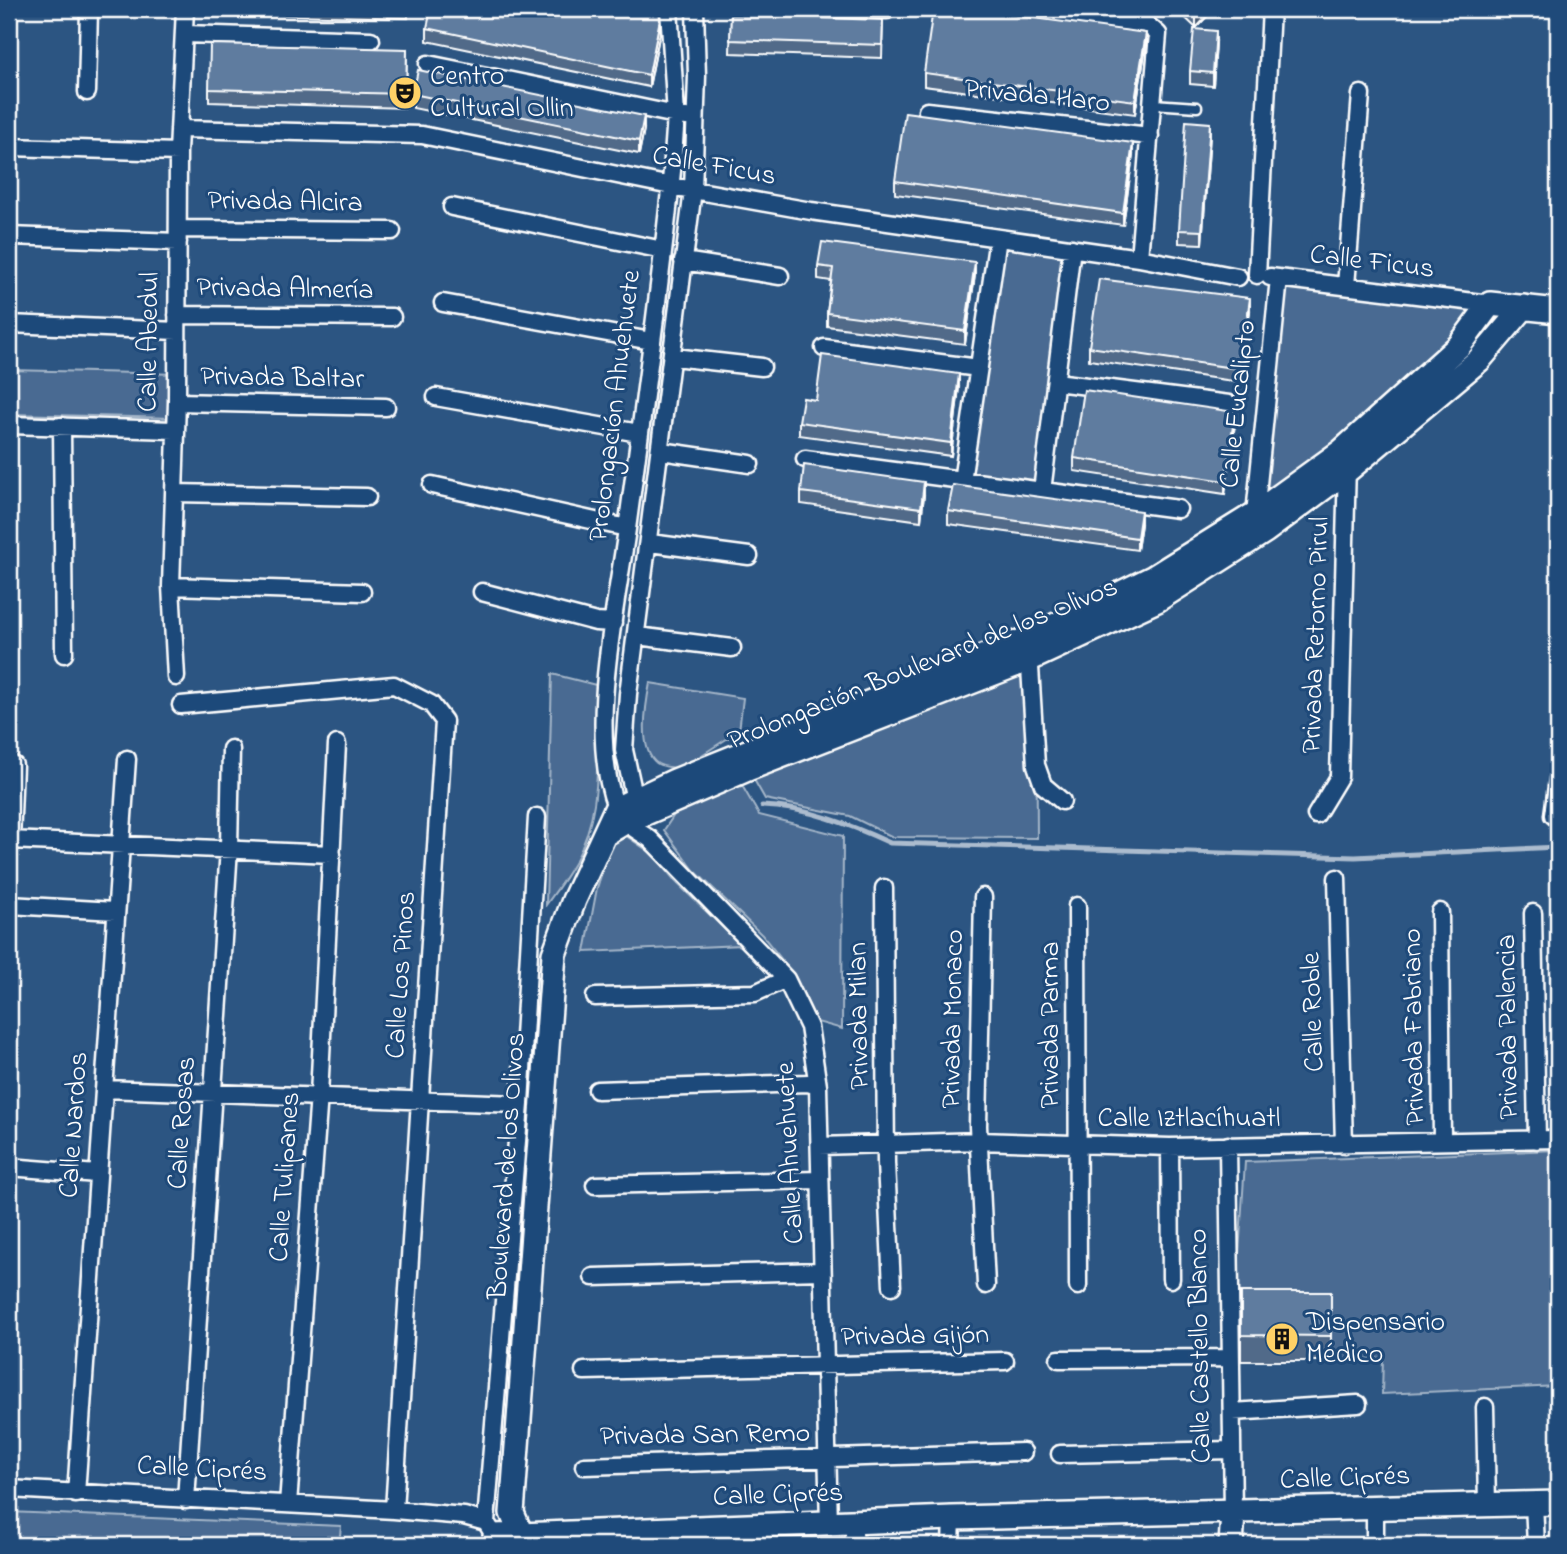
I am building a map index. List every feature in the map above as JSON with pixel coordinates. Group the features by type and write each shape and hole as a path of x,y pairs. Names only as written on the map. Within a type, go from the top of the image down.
{"street":[{"path":"87,92 89,9"},
{"name":"Calle Abedul","path":"176,677 171,586 177,402 178,152 185,9"},
{"name":"Prolongación Ahuehuete","path":"628,811 606,761 604,713 613,623 671,186 676,115 669,9"},
{"name":"Prolongación Ahuehuete","path":"628,811 624,750 628,695 674,358 693,190 696,119 695,9"},
{"path":"836,9 887,10"},
{"path":"1017,9 1146,24"},
{"path":"1129,9 1158,34 1153,97 1146,135 1139,258"},
{"path":"1247,275 1270,9"},
{"path":"184,34 370,40"},
{"path":"428,64 696,119"},
{"path":"1346,286 1361,94"},
{"name":"Privada Haro","path":"927,111 1146,135"},
{"name":"Calle Ficus","path":"179,129 422,135 693,190 998,238 1247,275 1490,303"},
{"path":"9,146 178,152"},
{"path":"453,207 663,250"},
{"name":"Privada Alcira","path":"9,236 392,231"},
{"path":"962,481 971,367 998,238"},
{"path":"1042,491 1072,248"},
{"path":"683,261 780,276"},
{"name":"Calle Eucalipto","path":"1260,523 1279,278"},
{"path":"443,303 651,341"},
{"path":"1490,303 1558,311"},
{"name":"Prolongación Boulevard de los Olivos","path":"1345,460 1459,345 1490,303"},
{"name":"Prolongación Boulevard de los Olivos","path":"628,811 1029,649 1154,577 1260,523 1479,360 1524,307"},
{"name":"Privada Almería","path":"9,324 392,317"},
{"path":"824,348 971,367"},
{"path":"674,358 762,367"},
{"path":"1056,382 1229,404"},
{"path":"436,397 639,433"},
{"name":"Privada Baltar","path":"177,402 386,407"},
{"path":"9,425 174,430"},
{"path":"62,426 64,654"},
{"path":"661,451 750,464"},
{"path":"805,459 1178,509"},
{"name":"Privada Retorno Pirul","path":"1316,815 1339,778 1345,460"},
{"path":"432,485 627,528"},
{"path":"174,493 367,497"},
{"path":"650,543 749,556"},
{"path":"171,586 362,592"},
{"path":"482,592 596,622 613,623"},
{"path":"637,636 732,648"},
{"path":"1029,649 1036,765 1043,785 1062,801"},
{"name":"Calle Los Pinos","path":"181,705 394,685 431,704 444,722 394,1510"},
{"name":"Calle Tulipanes","path":"288,1504 319,1095 337,744"},
{"name":"Calle Rosas","path":"186,1500 229,848 231,748"},
{"name":"Calle Nardos","path":"76,1494 127,759"},
{"path":"14,765 10,840 332,854"},
{"path":"1556,819 1558,779"},
{"name":"Boulevard de los Olivos","path":"521,1540 512,1513 554,954 609,819 628,811"},
{"name":"Calle Ahuehuete","path":"628,811 650,839 786,979 809,1027 818,1086 829,1524"},
{"path":"492,1535 537,817"},
{"name":"Calle Roble","path":"1337,878 1344,1145"},
{"name":"Privada Milan","path":"884,888 887,1143 892,1286"},
{"name":"Privada Monaco","path":"983,897 979,1141 986,1285"},
{"path":"9,905 115,911"},
{"name":"Privada Parma","path":"1077,906 1078,1286"},
{"name":"Privada Fabriano","path":"1440,912 1442,1141"},
{"name":"Privada Palencia","path":"1533,913 1537,1140"},
{"path":"595,997 755,993 786,979"},
{"path":"597,1090 808,1083 818,1086"},
{"path":"104,1089 520,1104"},
{"name":"Calle Iztlacíhuatl","path":"820,1146 979,1141 1170,1147 1558,1139"},
{"name":"Calle Castello Blanco","path":"1228,1145 1233,1513 1231,1545"},
{"path":"1170,1147 1171,1279"},
{"path":"9,1167 97,1174"},
{"path":"594,1185 820,1180"},
{"path":"593,1277 822,1271"},
{"path":"1059,1359 1229,1358"},
{"name":"Privada Gijón","path":"584,1371 1004,1361"},
{"path":"1232,1412 1358,1404"},
{"path":"1485,1407 1487,1504"},
{"path":"1060,1454 1232,1450"},
{"name":"Privada San Remo","path":"584,1466 1023,1452"},
{"name":"Calle Ciprés","path":"9,1489 464,1516 492,1535 521,1540 829,1524 854,1534 952,1518 1558,1503"},
{"path":"1534,1503 1536,1545"},
{"path":"1375,1508 1375,1545"},
{"path":"492,1535 512,1513"},
{"path":"951,1545 952,1518"}],"lane":[{"path":"1153,97 1197,107"}],"shaded area":[{"path":"997,245 1070,256 1043,490 962,479"},
{"path":"1279,286 1536,309 1472,343 1255,514"},
{"path":"9,370 179,374 174,418 9,414"},
{"path":"1036,657 1037,838 893,837 850,816 765,799 753,778"},
{"path":"552,674 596,685 597,769 593,810 581,850 546,905"},
{"path":"650,683 743,698 739,731 680,769 658,764 651,758 645,738 645,714"},
{"path":"740,782 759,815 843,836 842,1029 817,1022 795,976 762,935 694,870 664,830 682,803"},
{"path":"616,829 654,855 676,882 741,945 585,952 597,888"},
{"path":"1558,1150 1558,1386 1382,1394 1383,1358 1331,1361 1331,1315 1235,1315 1245,1162"},
{"path":"9,1512 341,1526 339,1545 9,1545"}],"building":[{"path":"431,9 659,9 660,19 649,75 427,28"},
{"path":"933,9 968,9 1146,33 1135,101 924,73"},
{"path":"1189,9 1202,9 1196,15"},
{"path":"731,15 883,20 882,45 730,40"},
{"path":"1194,29 1216,31 1213,73 1190,71"},
{"path":"210,44 407,49 406,94 209,89"},
{"path":"418,70 644,116 639,141 413,94"},
{"path":"905,112 1133,143 1123,213 895,181"},
{"path":"1186,121 1210,123 1202,231 1179,230"},
{"path":"822,242 975,262 965,331 827,313 833,268 818,266"},
{"path":"1099,279 1250,298 1240,369 1089,347"},
{"path":"822,355 959,374 951,443 799,422 803,398 816,400"},
{"path":"1084,390 1235,412 1225,481 1074,458"},
{"path":"804,465 924,482 921,508 801,492"},
{"path":"953,485 1141,511 1137,538 948,511"},
{"path":"1241,1292 1331,1292 1331,1336 1241,1335"}],"waterway":[{"path":"762,806 812,813 890,843 1355,857 1558,847"}],"place":[{"name":"Centro Cultural Ollin","path":"405,93"},
{"name":"Dispensario Médico","path":"1282,1339"}]}
